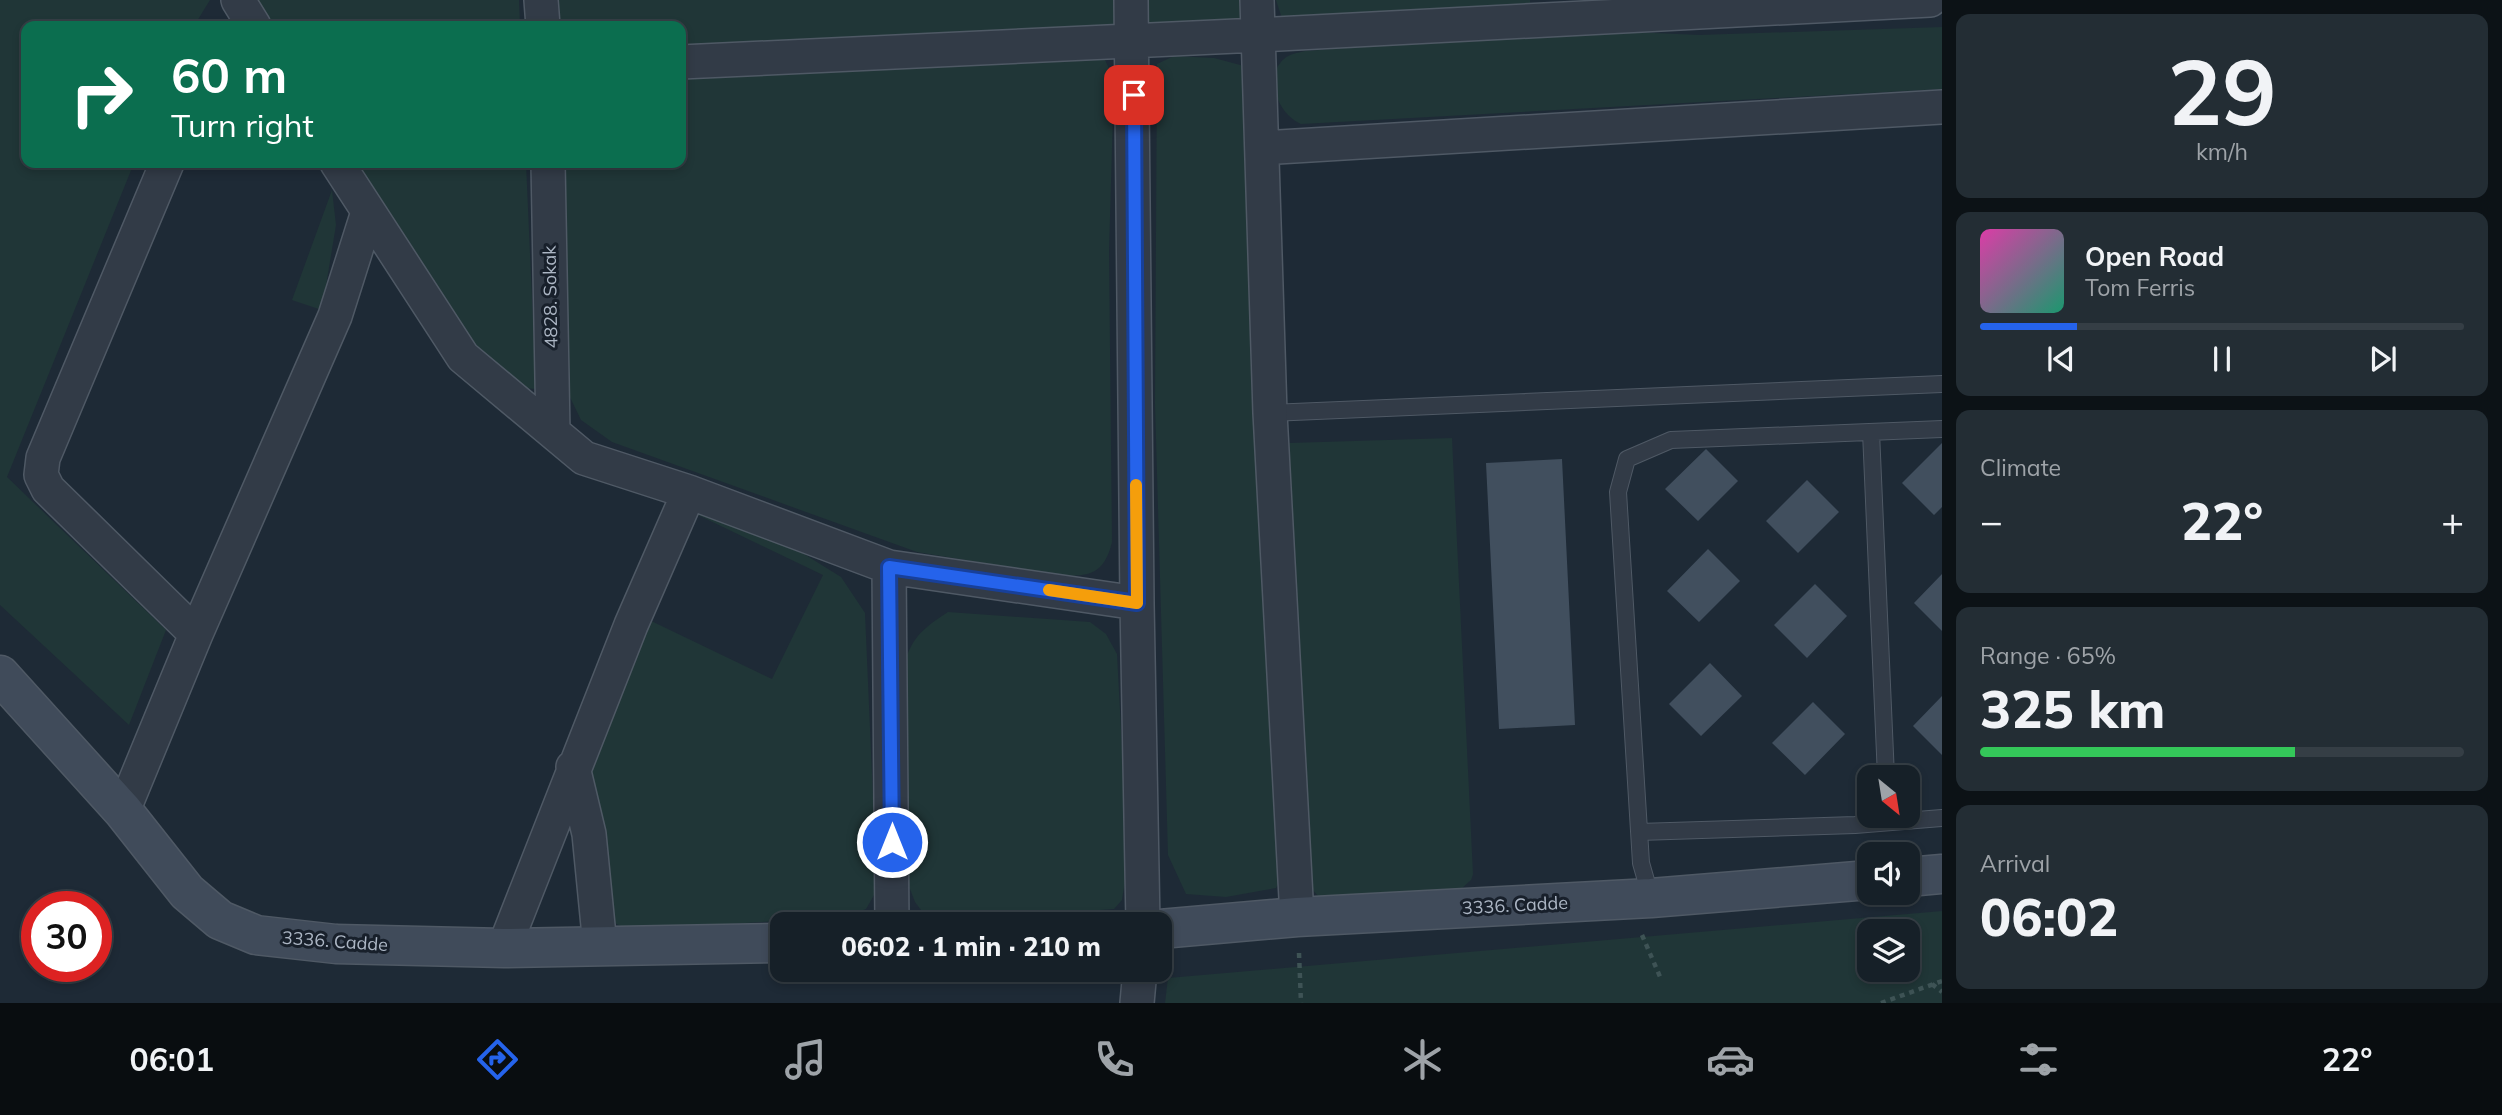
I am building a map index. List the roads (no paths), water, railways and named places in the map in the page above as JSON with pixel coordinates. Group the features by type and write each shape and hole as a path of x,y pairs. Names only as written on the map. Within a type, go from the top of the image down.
{"street":[{"path":"226,21 236,0"},
{"path":"236,0 251,21"},
{"path":"541,0 543,21"},
{"path":"1131,0 1143,912"},
{"path":"1257,0 1270,412 1297,917"},
{"path":"686,62 1930,0"},
{"path":"1262,148 1942,107"},
{"path":"165,168 43,458 41,475 48,489 197,634"},
{"path":"340,168 463,358 584,458 689,492 889,567 1137,603"},
{"name":"4828. Sokak","path":"548,168 553,432"},
{"path":"123,811 335,316 368,212"},
{"path":"504,948 573,767 689,492"},
{"path":"889,567 892,912"},
{"name":"3336. Cadde","path":"0,675 123,811 187,892 220,920 257,935 336,944 504,948 770,943"},
{"path":"573,767 589,834 600,946"},
{"path":"1920,876 1942,874"},
{"name":"3336. Cadde","path":"1172,928 1297,917 1639,898 1857,881"},
{"path":"1137,1003 1139,982"}],"lane":[{"path":"1270,412 1942,384"},
{"path":"1639,898 1641,863 1618,492 1627,460 1671,440 1942,429"},
{"path":"1871,432 1885,765"},
{"path":"1920,818 1942,818"},
{"path":"1639,832 1857,821"}]}
